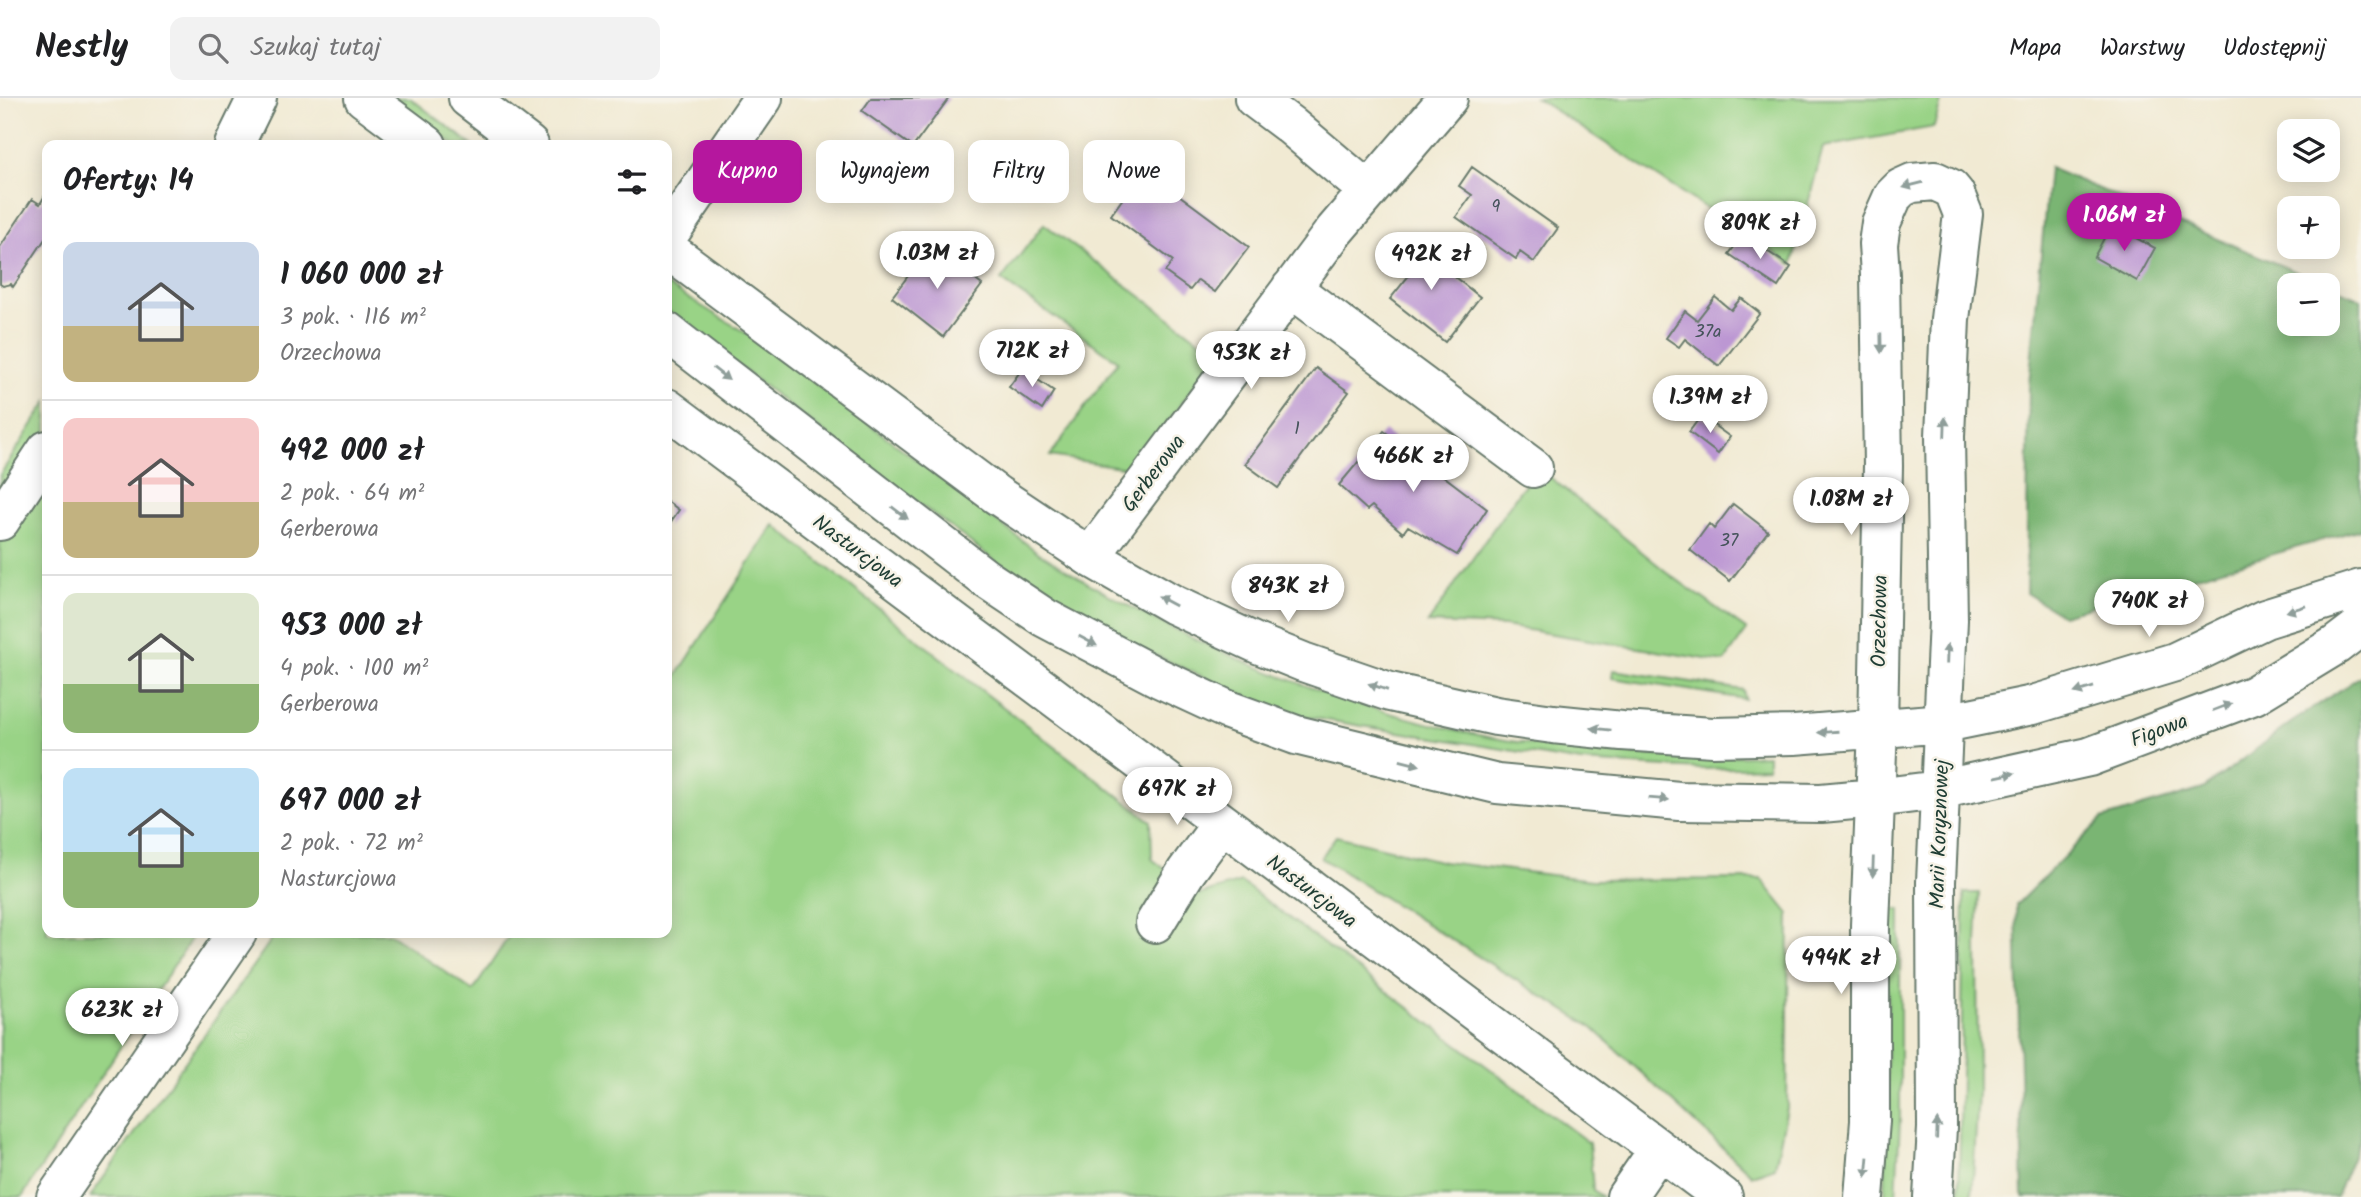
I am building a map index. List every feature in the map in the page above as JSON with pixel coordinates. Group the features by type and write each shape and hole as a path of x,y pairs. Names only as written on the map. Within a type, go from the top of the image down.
{"street":[{"path":"236,140 257,98"},
{"path":"364,98 419,140"},
{"path":"468,98 523,140"},
{"path":"672,230 763,98"},
{"path":"1254,98 1367,190"},
{"name":"Gerberowa","path":"1090,557 1367,190 1448,98"},
{"name":"Orzechowa","path":"1875,799 1883,466 1878,244 1881,223 1894,196 1901,188 1912,183 1935,181 1950,188 1963,214 1950,319 1945,436 1948,620 1945,723"},
{"path":"672,253 997,495 1090,557 1174,605 1258,644 1390,692 1496,716 1608,730 1713,737 1794,735 1945,723 2033,705 2175,662 2265,619 2361,589"},
{"path":"1291,288 1533,468"},
{"name":"Figowa","path":"672,336 985,578 1045,618 1159,678 1228,710 1296,735 1497,784 1679,801 1821,803 1939,790 2089,757 2254,695 2336,645 2361,626"},
{"name":"Nasturcjowa","path":"672,412 1723,1197"},
{"path":"0,521 42,458"},
{"name":"Marii Koryznowej","path":"1933,1197 1937,1128 1936,882 1939,790 1945,723"},
{"path":"1864,1197 1870,1121 1870,925 1875,799"},
{"path":"1155,923 1186,872 1222,823"},
{"path":"56,1197 234,938"},
{"path":"1626,1197 1659,1149"}],"green space":[{"path":"392,98 410,98 465,140 447,140"},
{"path":"1536,98 1942,98 1934,127 1823,147 1792,264"},
{"path":"2049,168 2299,273 2277,273 2277,336 2340,336 2340,290 2361,299 2361,529 2062,615 2026,593 2029,384"},
{"path":"1044,224 1218,354 1133,469 1050,456 1118,361 1001,280"},
{"path":"672,288 764,344 1036,551 1088,583 1196,640 1251,664 1365,706 1483,736 1553,747 1625,754 1768,755 1768,767 1701,769 1581,762 1283,713 1124,641 1031,588 672,314"},
{"path":"42,410 42,938 192,938 22,1197 0,1197 0,475"},
{"path":"1540,469 1669,574 1747,630 1724,662 1504,626 1428,623 1521,489"},
{"path":"774,525 1151,821 1152,859 1199,895 1241,882 1589,1143 1593,1190 1602,1197 90,1197 272,938 396,938 473,991 508,938 672,938 672,683"},
{"path":"1613,670 1743,690 1745,699 1612,678"},
{"path":"2361,676 2361,1136 2336,1197 2023,1197 2016,905 2102,819 2203,789 2292,722"},
{"path":"1336,836 1444,862 1592,880 1761,879 1789,914 1787,1108 1775,1167 1752,1175 1593,1028 1321,858"},
{"path":"1964,893 1979,893 1978,1093 1972,1197 1959,1197"},
{"path":"1889,909 1900,909 1900,1120 1896,1197 1885,1197"}],"building":[{"path":"871,98 949,98 918,140 903,140 862,111"},
{"path":"1472,167 1558,228 1534,262 1520,252 1516,259 1456,217 1472,195 1459,186"},
{"path":"32,199 40,204 42,201 42,244 13,287 11,284 3,286 0,284 0,247"},
{"path":"1185,199 1249,247 1215,292 1198,280 1190,290 1165,272 1173,261 1111,215 1120,203 1185,203"},
{"path":"2111,225 2155,248 2137,281 2094,257"},
{"path":"1743,235 1791,267 1778,287 1729,254"},
{"path":"1405,238 1480,297 1445,342 1390,299 1411,273 1390,257"},
{"path":"931,246 982,285 943,337 892,297"},
{"path":"1715,297 1731,310 1741,298 1760,313 1719,366 1685,339 1679,347 1666,338 1685,311 1697,320"},
{"path":"1316,368 1349,392 1278,488 1245,464"},
{"path":"1022,369 1054,391 1042,410 1009,387"},
{"path":"1701,416 1730,437 1718,454 1689,432"},
{"path":"1384,431 1487,509 1457,555 1408,526 1403,533 1372,506 1367,510 1339,485"},
{"path":"1733,504 1768,531 1730,581 1690,550 1709,524 1714,529"},
{"path":"672,505 679,510 672,520"}]}
